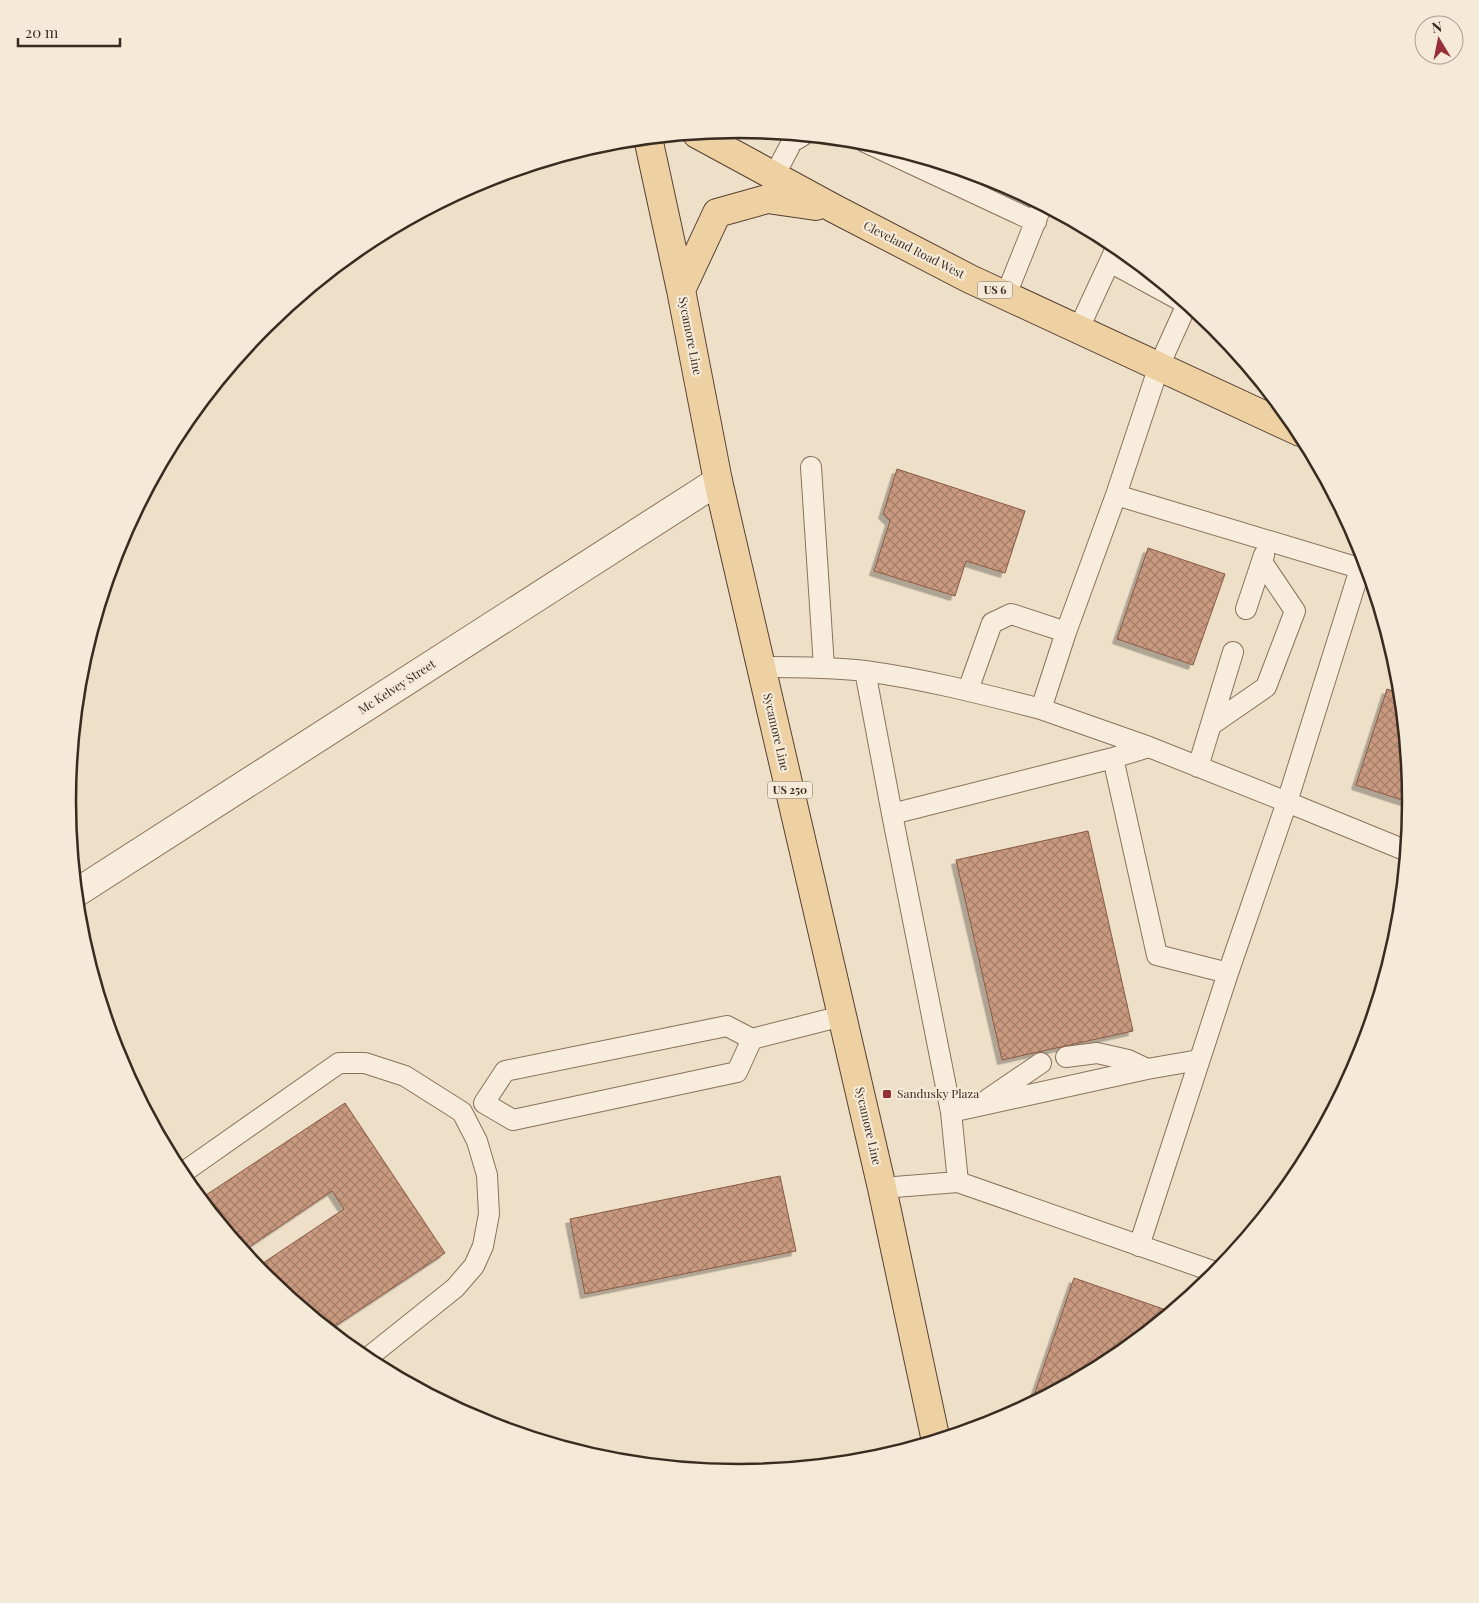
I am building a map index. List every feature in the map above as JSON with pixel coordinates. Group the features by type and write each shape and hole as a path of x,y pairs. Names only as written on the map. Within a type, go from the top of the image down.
{"main road":[{"name":"Cleveland Road West","path":"706,140 835,209 970,278 1285,425"},
{"name":"Sycamore Line","path":"649,145 681,290 718,481 882,1188 935,1435"},
{"path":"681,290 717,213 768,199 835,209"}],"street":[{"name":"Mc Kelvey Street","path":"82,889 718,481"}],"lane":[{"path":"774,176 794,141"},
{"path":"913,162 1039,213 1006,295"},
{"path":"1078,328 1113,254 1124,262"},
{"path":"1041,709 1159,366 1184,310"},
{"path":"811,468 824,668"},
{"path":"1116,495 1360,569"},
{"path":"1246,609 1268,541"},
{"path":"1211,725 1266,687 1295,611 1262,562"},
{"path":"1139,1246 1199,1060 1363,574"},
{"path":"968,690 992,623 1011,614 1066,632"},
{"path":"1198,767 1233,652"},
{"path":"761,667 865,671 968,690 1041,709 1149,747 1401,849"},
{"path":"865,671 951,1112 958,1182"},
{"path":"892,814 1113,758 1149,747"},
{"path":"1113,758 1157,955 1228,973"},
{"path":"462,1112 484,1103 505,1071 727,1026 752,1039 842,1016"},
{"path":"484,1103 513,1120 737,1072 752,1039"},
{"path":"1066,1057 1097,1053 1128,1060 1147,1068"},
{"path":"951,1112 1147,1068 1199,1060"},
{"path":"187,1169 339,1063 365,1063 405,1076 462,1112 477,1141 486,1175 489,1214 483,1246 474,1266 455,1288 373,1354"},
{"path":"980,1104 1041,1063"},
{"path":"882,1188 958,1182 1208,1270"}],"building":[{"path":"897,469 1025,511 1005,573 966,561 955,596 874,571 890,521 883,514"},
{"path":"1148,548 1225,574 1193,665 1117,639"},
{"path":"1387,689 1393,691 1401,758 1403,800 1356,785"},
{"path":"1088,831 1133,1031 1002,1060 956,860"},
{"path":"345,1103 445,1253 334,1327 302,1300 264,1263 344,1209 332,1191 249,1247 206,1195"},
{"path":"780,1176 796,1251 585,1294 570,1219"},
{"path":"1074,1278 1165,1310 1108,1353 1071,1376 1034,1396"}],"place":[{"name":"Sandusky Plaza","path":"887,1094"}]}
